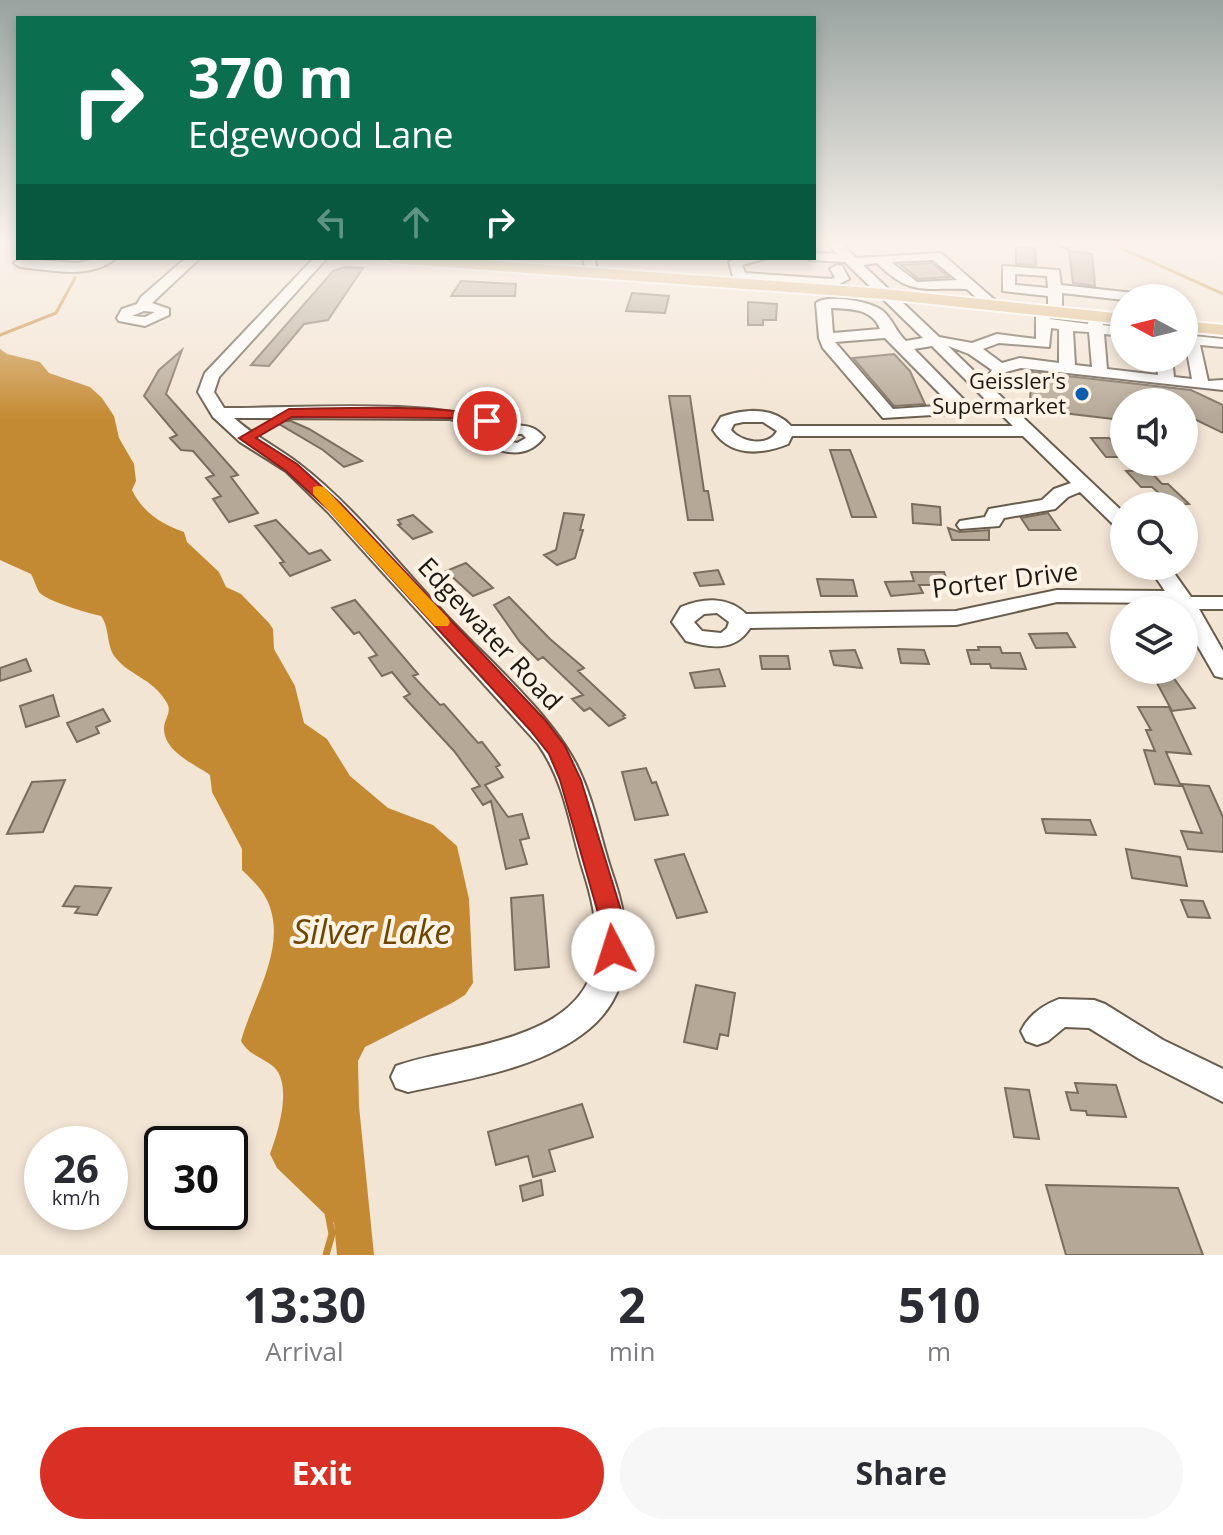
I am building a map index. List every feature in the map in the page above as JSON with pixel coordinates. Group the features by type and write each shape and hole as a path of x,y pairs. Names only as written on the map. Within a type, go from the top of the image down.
{"main road":[{"path":"954,302 1110,318"},
{"path":"1198,333 1223,330"}],"street":[{"path":"143,307 145,302"},
{"path":"280,302 211,376 206,392 219,413 450,414 487,421 506,429"},
{"path":"821,302 830,345 889,414 1002,406"},
{"path":"835,302 867,307 879,313 887,323 888,333 964,409"},
{"path":"892,302 1110,511"},
{"path":"990,302 995,306 997,338"},
{"path":"973,348 997,338 1044,344 1066,313 1110,305"},
{"path":"1066,313 1110,309"},
{"path":"1066,313 1110,327"},
{"path":"1066,313 1067,369"},
{"path":"1066,313 1100,373"},
{"path":"830,345 888,333"},
{"path":"1198,338 1223,343"},
{"path":"830,345 903,346 955,340 973,348 1000,369"},
{"path":"978,383 994,380 1000,369 1020,363 1223,385"},
{"path":"1136,372 1137,377"},
{"path":"1166,372 1167,381"},
{"path":"1197,372 1201,385"},
{"name":"Edgewater Road","path":"219,413 246,438 292,467 335,508 537,725 558,752 571,780 612,920 613,950 605,980 589,1008 569,1026 546,1040 518,1051 408,1077"},
{"path":"246,438 289,413"},
{"path":"786,431 1028,431"},
{"path":"967,525 992,522 996,513 1048,505 1061,493 1083,485"},
{"name":"Porter Drive","path":"740,621 956,618 1057,596 1110,598"},
{"name":"Porter Drive","path":"1198,601 1223,603"},
{"path":"1198,627 1223,671"},
{"path":"1037,1031 1059,1013 1094,1014 1152,1050 1223,1086"}],"water":[{"name":"Silver Lake","path":"0,349 7,354 40,362 49,373 90,387 102,398 114,416 119,438 134,464 136,481 132,490 136,498 154,517 184,532 187,542 219,572 226,587 241,594 269,623 273,629 274,649 295,686 304,723 327,739 350,776 388,808 433,825 457,846 469,899 473,983 465,995 452,1003 365,1047 358,1061 359,1106 374,1255 337,1255 334,1223 277,1168 270,1154 282,1107 282,1081 278,1071 241,1041 268,968 274,930 271,911 261,890 242,870 242,849 212,792 210,775 180,756 168,743 164,727 169,712 167,703 155,688 115,657 101,616 50,599 39,592 31,574 0,560"}],"building":[{"path":"306,302 340,302 328,320 304,324 269,366 251,365"},
{"path":"629,302 668,302 665,313 626,311"},
{"path":"748,302 777,304 776,320 763,320 763,325 748,325"},
{"path":"182,350 166,394 238,475 231,477 258,513 229,522 213,499 221,496 206,478 214,475 193,451 181,450 170,438 177,435 144,396 159,370"},
{"path":"894,354 910,371 925,404 894,406 853,358"},
{"path":"1031,372 1173,388 1110,388 1110,419 1038,410 1038,404 1030,403"},
{"path":"1198,393 1223,405 1223,433 1198,421"},
{"path":"669,396 690,396 704,491 708,491 713,520 688,520"},
{"path":"280,421 291,421 309,429 362,461 344,467 323,450 279,424"},
{"path":"1091,438 1110,439 1110,457 1106,457"},
{"path":"830,450 850,450 876,517 852,517"},
{"path":"1131,476 1155,476 1176,492 1158,492 1152,487 1141,487"},
{"path":"912,504 940,507 941,525 913,523"},
{"path":"564,513 584,515 580,530 583,530 575,558 557,565 544,555 556,550"},
{"path":"1048,513 1060,530 1029,530 1021,518"},
{"path":"413,515 432,532 413,539 398,525 401,524 398,520"},
{"path":"276,520 309,554 321,550 330,560 290,576 280,563 284,562 255,526"},
{"path":"948,528 960,532 989,530 989,540 952,540"},
{"path":"466,563 493,588 473,596 446,571"},
{"path":"718,570 724,584 700,586 694,573"},
{"path":"911,572 944,572 949,585 919,585 923,593 891,596 885,582 914,581"},
{"path":"817,579 853,580 857,596 821,596"},
{"path":"509,597 584,668 578,671 625,718 609,726 590,708 584,711 572,699 583,695 543,657 538,660 520,642 494,605"},
{"path":"355,600 418,674 413,676 440,705 444,704 478,743 482,742 500,765 496,767 503,777 485,785 508,817 522,814 529,838 520,840 527,864 506,869 491,801 483,805 472,789 480,786 454,751 404,697 410,694 392,672 382,676 369,658 377,655 359,632 354,634 332,608"},
{"path":"1067,633 1075,647 1036,648 1029,634"},
{"path":"978,647 1000,647 1002,653 1020,653 1026,669 971,664 967,650 979,650"},
{"path":"898,649 924,650 929,664 901,663"},
{"path":"855,650 862,668 834,665 830,651"},
{"path":"760,656 788,656 790,669 762,669"},
{"path":"26,659 31,671 0,681 0,668"},
{"path":"719,669 725,686 695,688 690,673"},
{"path":"1158,684 1178,684 1195,708 1172,711"},
{"path":"53,695 59,716 26,727 20,706"},
{"path":"1138,707 1169,707 1191,754 1166,752 1181,786 1155,784 1144,750 1155,751 1146,730 1151,730"},
{"path":"103,709 110,721 96,727 99,733 77,742 67,723"},
{"path":"646,768 652,783 656,782 668,815 635,820 622,772"},
{"path":"65,780 43,832 7,834 32,782"},
{"path":"1182,784 1209,786 1223,817 1223,852 1188,849 1181,831 1202,833"},
{"path":"1042,819 1090,820 1096,835 1046,833"},
{"path":"1126,849 1180,857 1187,886 1132,878"},
{"path":"684,854 707,912 677,918 655,860"},
{"path":"75,886 111,888 97,915 75,913 79,907 63,906"},
{"path":"543,895 549,967 515,970 511,898"},
{"path":"1181,900 1203,901 1210,918 1188,917"},
{"path":"696,985 735,993 728,1036 720,1034 717,1049 684,1042"},
{"path":"1075,1083 1116,1085 1126,1117 1087,1115 1086,1111 1071,1110 1066,1092 1078,1093"},
{"path":"1005,1088 1029,1090 1039,1139 1014,1137"},
{"path":"582,1104 593,1137 549,1150 555,1171 533,1177 528,1156 496,1165 488,1132"},
{"path":"541,1180 543,1195 523,1201 520,1186"},
{"path":"1046,1185 1178,1188 1203,1255 1066,1255"}],"waterway":[{"path":"0,335 56,313 62,302"},
{"path":"326,1255 332,1234 328,1213"}],"slow traffic":[{"path":"318,491 441,622"}],"place":[{"name":"Geissler's Supermarket","path":"1082,394"}],"route":[{"path":"487,421 450,414 289,413 246,438 292,467 315,487 537,725 558,752 571,780 612,920 613,950"}]}
